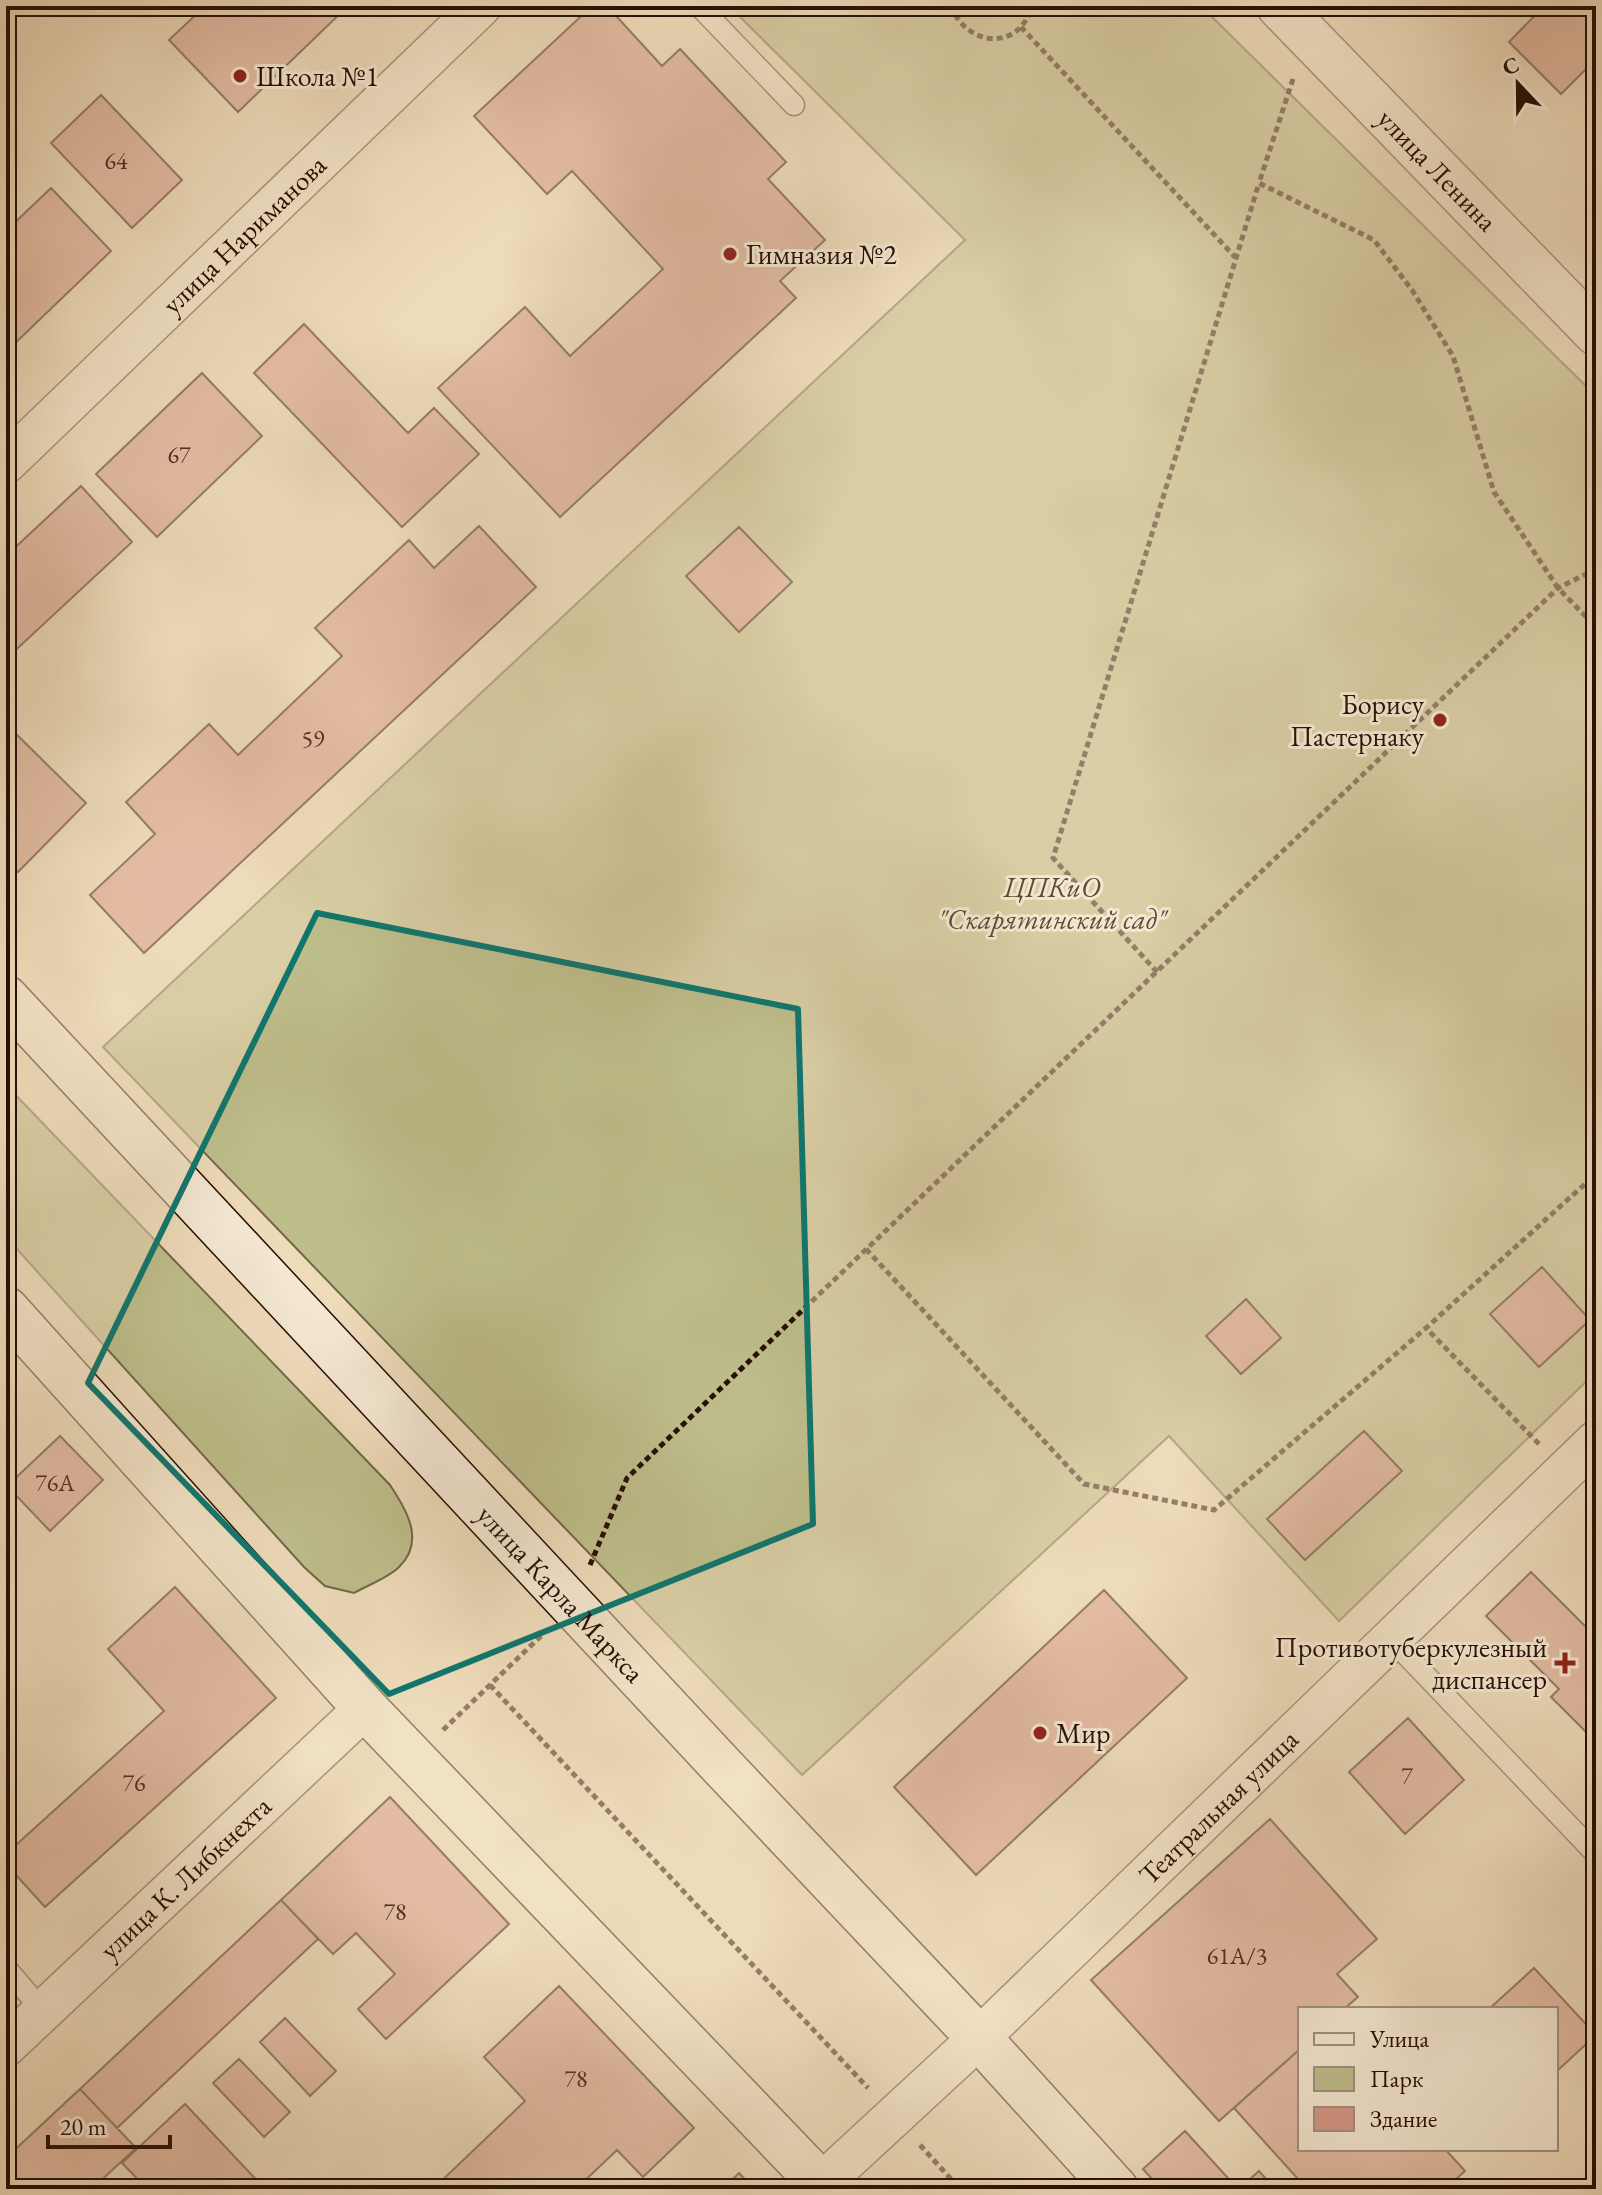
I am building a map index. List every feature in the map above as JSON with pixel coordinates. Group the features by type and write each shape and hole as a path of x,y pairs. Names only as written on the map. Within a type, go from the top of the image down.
{"main road":[{"name":"улица Ленина","path":"1279,6 1596,333"},
{"name":"улица Карла Маркса","path":"6,998 979,2038 1116,2189"},
{"path":"6,1309 365,1708 824,2186"}],"street":[{"name":"улица Нариманова","path":"6,463 481,6"},
{"name":"Театральная улица","path":"824,2186 1596,1441"},
{"name":"улица К. Либкнехта","path":"6,2046 365,1708"}],"lane":[{"path":"699,6 794,105"},
{"path":"1391,1639 1596,1854"},
{"path":"6,1968 43,2011"}],"path":[{"path":"951,6 956,19 965,29 993,39 1008,36 1021,27 1032,6"},
{"path":"1021,27 1236,258"},
{"path":"1157,972 1053,858 1296,71"},
{"path":"1259,183 1374,240 1412,290 1453,356 1494,492 1558,588 1596,627"},
{"path":"413,1758 572,1606 627,1478 1558,588 1584,575 1596,574"},
{"path":"866,1249 1084,1484 1214,1510 1426,1328 1596,1174"},
{"path":"1426,1328 1565,1471"},
{"path":"490,1685 960,2189"}],"highlighted area":[{"path":"317,913 798,1009 813,1524 389,1694 88,1383"}],"green space":[{"name":"ЦПКиО \"Скарятинский сад\"","path":"729,6 1201,6 1596,396 1596,1372 1339,1621 1169,1436 802,1775 103,1047 965,240"},
{"path":"6,1085 390,1485 411,1525 411,1547 399,1567 354,1593 325,1586 304,1567 6,1237"}],"building":[{"name":"Школа №1","path":"205,6 348,6 238,112 169,40"},
{"name":"Гимназия №2","path":"592,6 607,6 662,66 680,49 786,162 768,179 825,240 780,281 796,298 560,517 438,388 525,307 570,356 663,269 572,171 547,194 474,116"},
{"path":"1544,6 1596,6 1596,59 1561,94 1509,42"},
{"path":"101,95 182,180 132,228 51,143"},
{"path":"51,188 111,251 6,352 6,231"},
{"path":"304,324 408,433 434,408 479,454 402,527 254,373"},
{"path":"202,373 262,436 157,537 96,474"},
{"path":"81,486 132,542 6,659 6,556"},
{"path":"479,526 536,587 144,953 90,895 155,834 126,802 209,724 238,755 342,656 315,628 409,540 434,568"},
{"path":"739,527 792,582 739,632 686,576"},
{"path":"6,724 86,803 18,872 6,860"},
{"path":"1542,1267 1590,1320 1539,1367 1490,1314"},
{"path":"1246,1299 1281,1338 1241,1374 1206,1336"},
{"path":"1364,1431 1402,1471 1305,1560 1267,1519"},
{"path":"60,1436 103,1480 50,1531 7,1486"},
{"name":"Противотуберкулезный диспансер","path":"1531,1572 1596,1637 1596,1742 1551,1697 1559,1689 1486,1616"},
{"path":"175,1587 276,1698 45,1907 6,1864 6,1854 164,1711 108,1649"},
{"name":"Мир","path":"1104,1590 1187,1678 976,1875 894,1787"},
{"path":"1408,1718 1464,1780 1405,1834 1349,1772"},
{"path":"390,1797 509,1924 386,2039 358,2009 395,1974 356,1933 333,1954 281,1900"},
{"path":"1270,1819 1377,1939 1337,1974 1358,1997 1346,2007 1298,2007 1298,2051 1219,2121 1091,1980"},
{"path":"281,1900 318,1939 117,2128 80,2089"},
{"path":"1534,1968 1596,2035 1558,2070 1558,2007 1491,2007"},
{"path":"559,1986 694,2128 643,2177 617,2150 576,2189 433,2189 525,2101 484,2057"},
{"path":"285,2018 336,2071 310,2096 260,2042"},
{"path":"1298,2051 1298,2151 1447,2151 1465,2171 1445,2189 1307,2189 1234,2108"},
{"path":"239,2059 290,2112 264,2137 213,2083"},
{"path":"80,2089 136,2148 96,2185 100,2189 6,2189 6,2158"},
{"path":"185,2104 265,2189 168,2189 161,2182 154,2189 147,2189 122,2163"},
{"path":"1185,2131 1238,2189 1161,2189 1143,2169"},
{"path":"1259,2171 1275,2189 1239,2189"},
{"path":"739,2173 754,2189 723,2189"}],"place":[{"name":"Школа №1","path":"240,76"},
{"name":"Гимназия №2","path":"730,254"},
{"name":"Борису Пастернаку","path":"1440,720"},
{"name":"Противотуберкулезный диспансер","path":"1565,1663"},
{"name":"Мир","path":"1040,1733"}]}
